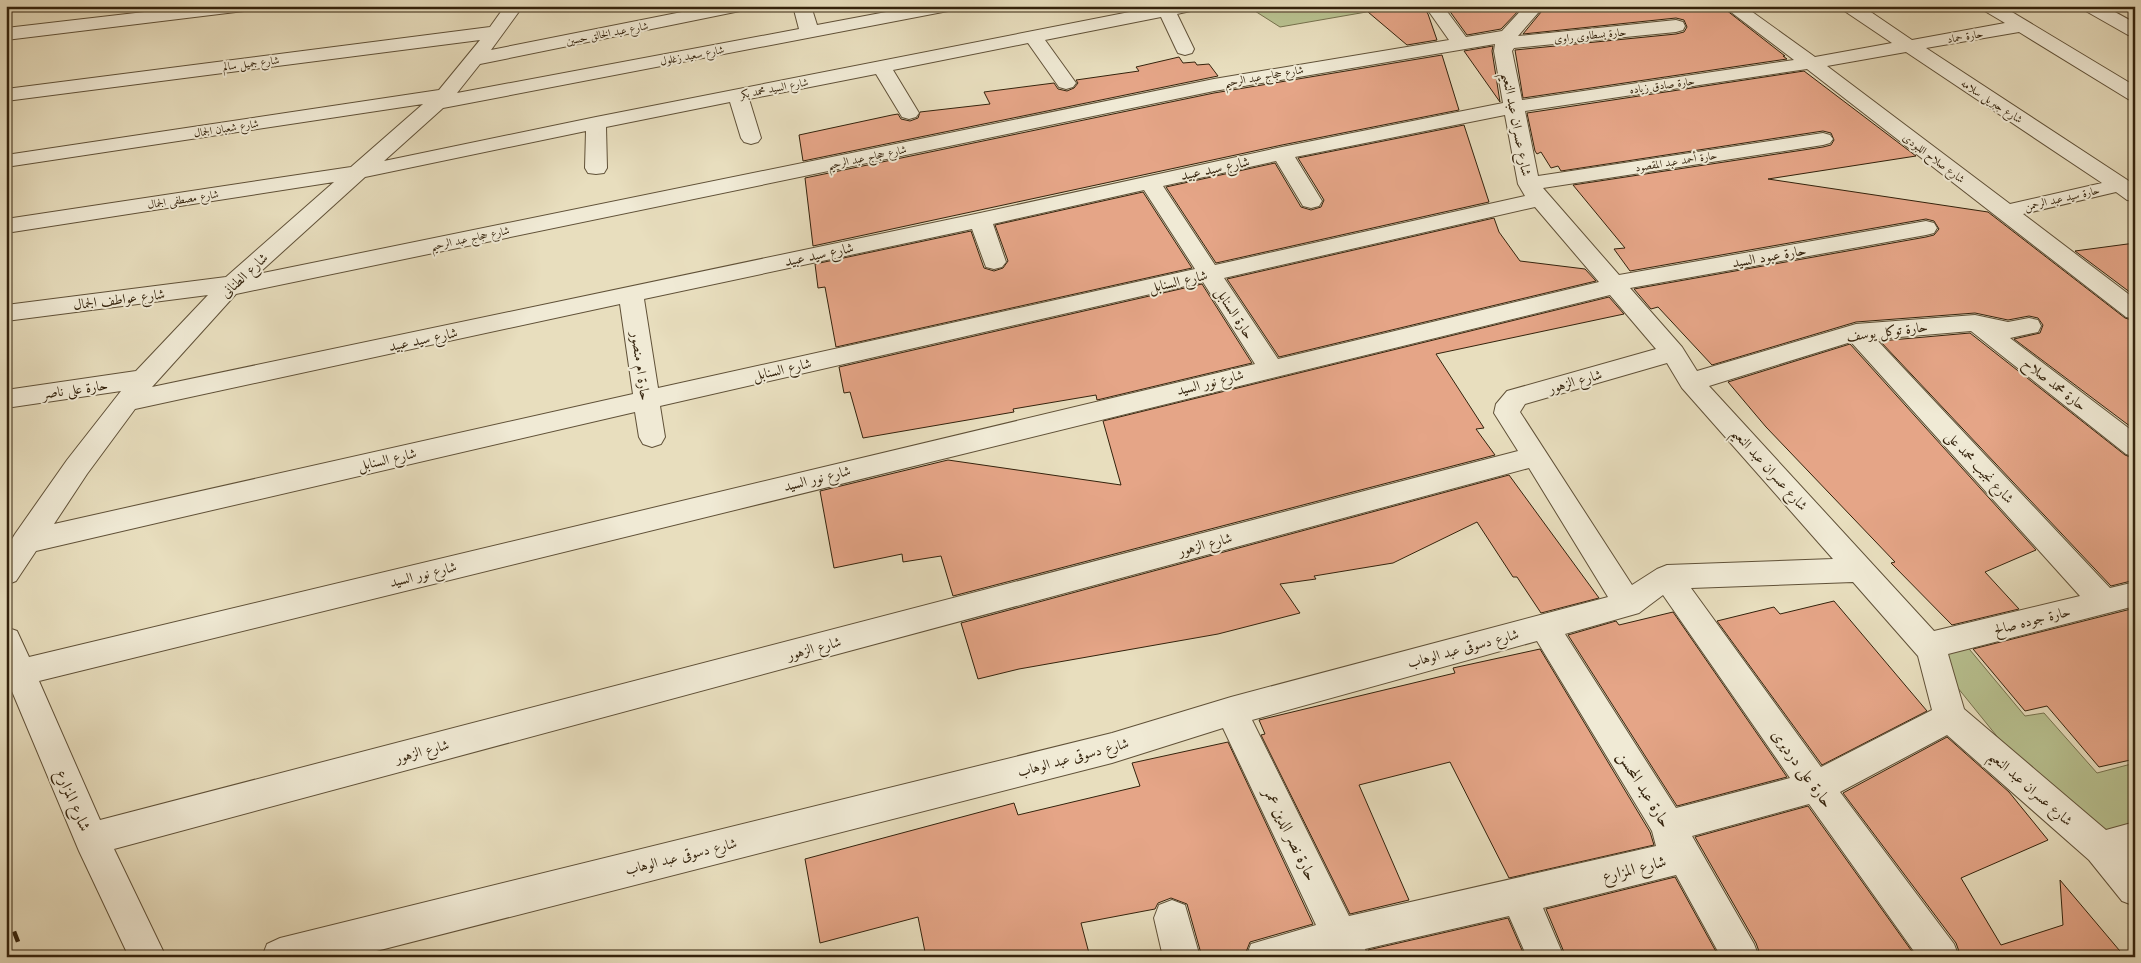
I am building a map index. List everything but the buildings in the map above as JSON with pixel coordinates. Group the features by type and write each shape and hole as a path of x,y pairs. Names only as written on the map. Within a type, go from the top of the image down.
{"street":[{"path":"6,34 244,6"},
{"name":"شارع الطنانى","path":"6,573 77,467 144,379 230,286 441,99 475,59 514,6"},
{"name":"شارع عبد الخالق حسين","path":"475,59 740,6"},
{"path":"802,6 810,33"},
{"name":"شارع سعيد زغلول","path":"441,99 810,33 948,6"},
{"name":"شارع السيد محمد بكر","path":"360,172 596,123 1189,6"},
{"path":"1434,6 1460,43"},
{"path":"1506,40 1535,6"},
{"name":"شارع صلاح اللبودى","path":"1732,6 1811,63 2135,311"},
{"name":"شارع جبريل سلامه","path":"1849,6 2127,190"},
{"path":"1990,6 2135,96"},
{"path":"2090,6 2135,31"},
{"path":"1167,11 1185,49"},
{"name":"حارة بسطاوى راوى","path":"1506,40 1676,26"},
{"name":"حارة حماد","path":"1811,63 2022,26"},
{"name":"شارع جميل سالم","path":"6,94 496,32"},
{"path":"1033,37 1066,83"},
{"name":"شارع حجاج عبد الرحيم","path":"230,286 1214,85 1460,43 1506,40"},
{"name":"شارع عسران عبد النعيم","path":"1506,40 1503,51 1514,107 1535,191 1613,285 1673,353 1691,382 1932,650 1950,717 2101,848 2135,889"},
{"name":"حارة صادق زياده","path":"1514,107 1811,63"},
{"path":"881,66 909,113"},
{"path":"738,95 751,138"},
{"name":"شارع شعبان الجمال","path":"6,161 441,99"},
{"name":"شارع سيد عبيد","path":"125,402 980,220 1282,153 1514,107"},
{"path":"596,123 596,168"},
{"name":"حارة أحمد عبد المقصود","path":"1535,191 1823,139"},
{"path":"1282,153 1312,201"},
{"name":"شارع مصطفى الجمال","path":"6,226 360,172"},
{"name":"حارة السنابل","path":"1150,182 1271,368"},
{"name":"حارة سيد عبد الرحمن","path":"2005,212 2127,190"},
{"name":"شارع السنابل","path":"26,542 646,400 1210,274 1535,191"},
{"path":"980,220 994,262"},
{"name":"حارة عبود السيد","path":"1613,285 1926,228"},
{"name":"شارع نور السيد","path":"20,672 1613,285"},
{"name":"شارع عواطف الجمال","path":"6,314 230,286"},
{"name":"حارة ام منصور","path":"631,295 652,437"},
{"name":"حارة توكل يوسف","path":"1691,382 1856,332 1975,323 2008,330 2028,326"},
{"name":"حارة محمد صلاح","path":"1975,323 2135,447"},
{"name":"شارع نجيب محمد على","path":"1856,332 2104,602"},
{"name":"شارع الزهور","path":"1628,604 1507,413 1509,404 1516,397 1673,353"},
{"name":"حارة على ناصر","path":"6,399 144,379"},
{"name":"شارع الزهور","path":"91,839 1536,456"},
{"path":"1667,577 1862,570"},
{"name":"شارع دسوقى عبد الوهاب","path":"280,957 1102,750 1231,711 1628,604 1667,577"},
{"name":"حارة على درديرى","path":"1667,577 1816,787 1941,957"},
{"name":"حارة جوده صالح","path":"1928,646 2135,594"},
{"name":"حارة عبد المحسن","path":"1544,626 1668,826 1741,957"},
{"name":"شارع المزارع","path":"6,640 91,839 148,957"},
{"name":"حارة نصر الدين عمر","path":"1231,711 1345,946"},
{"path":"1668,826 1816,787 1950,717"},
{"name":"شارع المزارع","path":"1264,957 1345,946 1519,896 1676,858 1668,826"},
{"path":"2101,848 2135,838"},
{"path":"1519,896 1546,957"},
{"path":"1172,918 1182,957"}],"green space":[{"path":"1247,6 1394,6 1395,7 1280,27"},
{"path":"1965,644 2025,716 2044,713 2097,773 2135,763 2135,824 2100,841 2038,787 1949,677 1938,650"}],"railway":[{"path":"6,911 24,957"}]}
